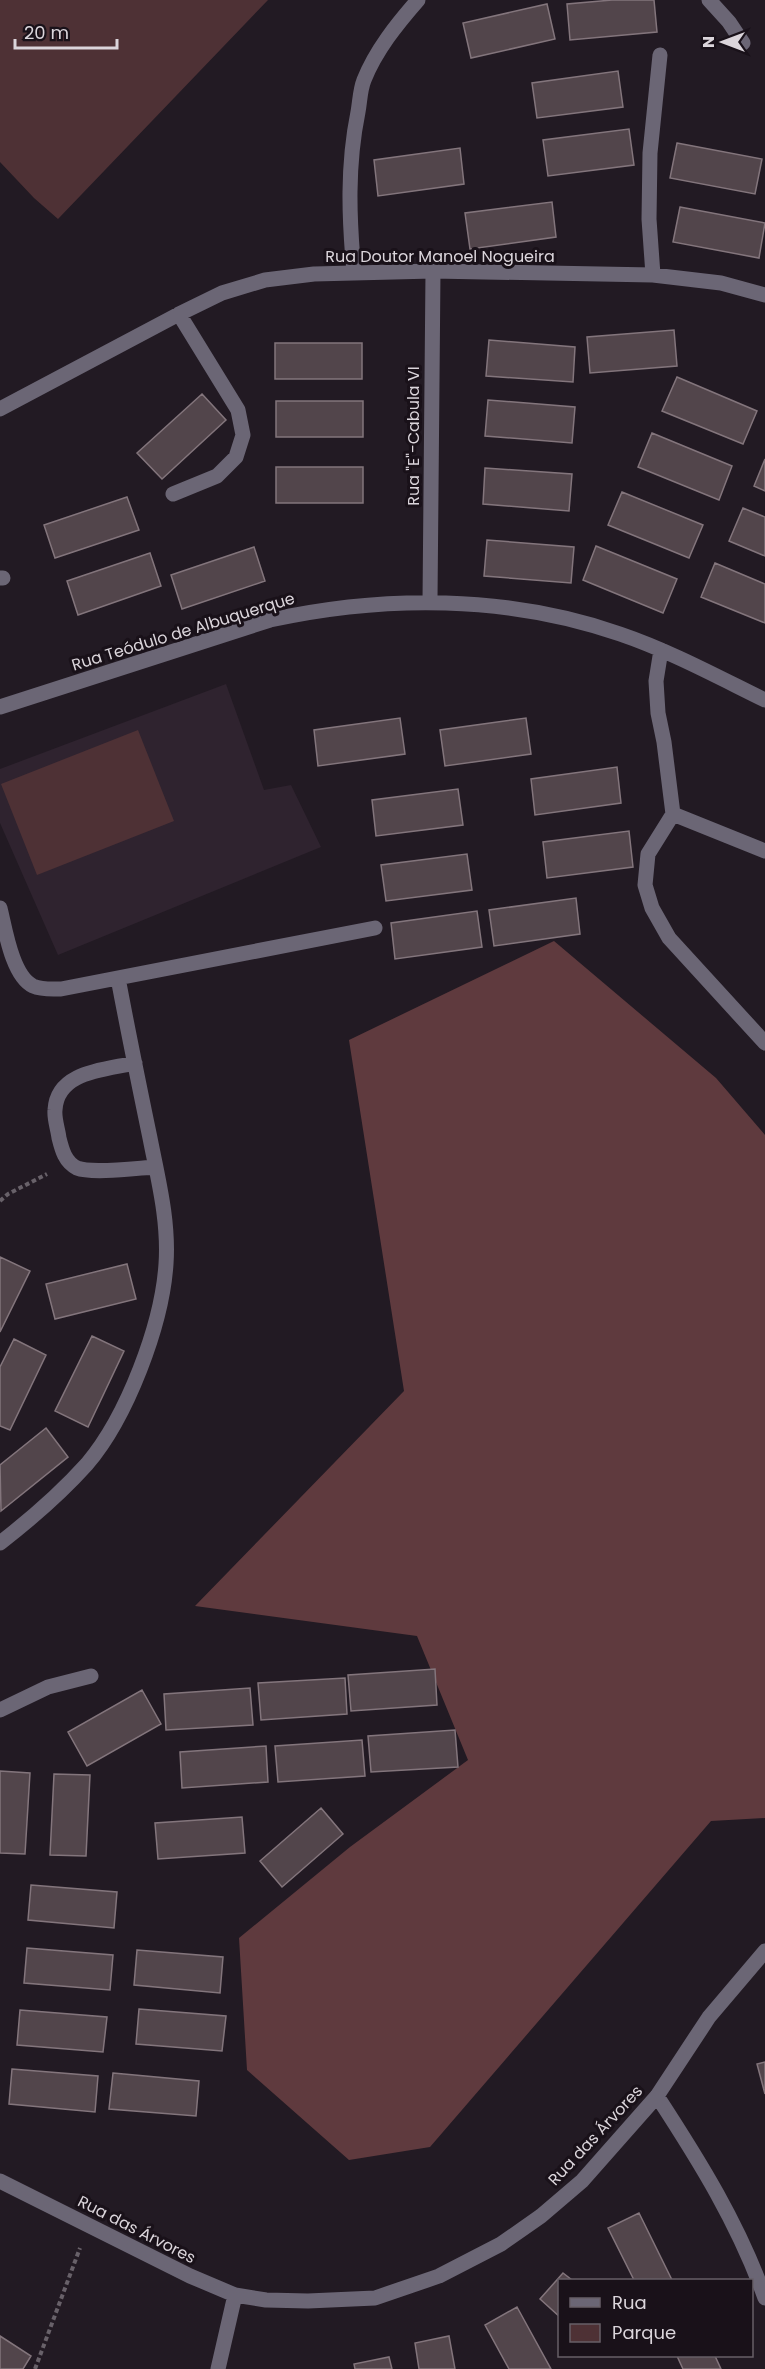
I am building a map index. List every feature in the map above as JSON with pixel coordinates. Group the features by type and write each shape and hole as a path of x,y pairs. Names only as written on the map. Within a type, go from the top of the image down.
{"street":[{"path":"354,272 349,220 349,178 363,81 401,19 418,0"},
{"path":"709,0 729,22 743,43"},
{"path":"653,276 649,219 650,153 660,55"},
{"name":"Rua Doutor Manoel Nogueira","path":"0,409 178,314 222,293 264,280 314,274 433,271 653,276 722,283 765,295"},
{"name":"Rua \"E\"-Cabula VI","path":"430,601 433,271"},
{"path":"173,494 217,476 236,457 243,435 238,410 178,314"},
{"name":"Rua Teódulo de Albuquerque","path":"0,707 270,620 310,611 430,601 489,606 583,622 622,634 661,650 765,700"},
{"path":"661,650 656,681 658,713 673,814 648,854 645,885 652,908 669,938 765,1043"},
{"path":"673,814 765,851"},
{"path":"0,908 13,958 20,974 31,985 45,989 61,989 375,928"},
{"path":"0,1543 61,1491 88,1462 109,1433 131,1388 149,1343 160,1298 166,1263 165,1220 118,978"},
{"path":"135,1063 76,1077 63,1087 56,1101 54,1113 62,1152 69,1163 78,1168 90,1170 155,1167"},
{"path":"0,1710 48,1687 91,1676"},
{"name":"Rua das Árvores","path":"0,2181 190,2276 235,2295 266,2300 297,2301 375,2298 439,2276 501,2244 541,2216 582,2181 657,2096 709,2018 765,1951"},
{"path":"657,2096 702,2166 736,2226 765,2298"},
{"path":"219,2369 235,2295"}],"path":[{"path":"0,1201 8,1194 69,1163"},
{"path":"35,2369 89,2225"}],"shaded area":[{"path":"226,684 264,790 291,785 321,847 58,955 0,823 0,769"},
{"path":"554,941 716,1078 765,1135 765,1818 711,1821 430,2147 349,2160 247,2070 239,1938 350,1847 468,1760 417,1636 195,1606 404,1391 349,1040"}],"green space":[{"path":"0,0 268,0 58,219 34,198 0,162"},
{"path":"138,730 174,821 37,875 1,784"}],"building":[{"path":"612,0 654,0 657,32 570,40 567,4"},
{"path":"547,4 555,39 471,58 463,23"},
{"path":"618,71 623,107 537,118 532,83"},
{"path":"629,129 634,165 548,176 543,140"},
{"path":"677,143 762,159 755,194 670,178"},
{"path":"460,148 464,184 378,196 374,160"},
{"path":"552,202 556,237 470,249 465,213"},
{"path":"680,207 765,223 759,258 673,242"},
{"path":"674,330 677,366 590,373 587,337"},
{"path":"489,340 575,347 573,382 486,376"},
{"path":"275,343 362,343 362,379 275,379"},
{"path":"677,377 757,411 743,444 662,411"},
{"path":"202,394 226,420 162,479 137,453"},
{"path":"488,400 575,407 572,443 485,436"},
{"path":"276,401 363,401 363,437 276,437"},
{"path":"652,433 732,466 719,500 638,467"},
{"path":"765,459 765,491 754,486"},
{"path":"276,467 363,467 363,503 276,503"},
{"path":"485,468 572,474 569,511 483,504"},
{"path":"622,492 703,525 689,558 608,525"},
{"path":"127,497 139,530 55,558 44,525"},
{"path":"743,508 765,517 765,556 729,541"},
{"path":"487,540 574,547 571,583 484,576"},
{"path":"596,546 677,579 663,613 583,580"},
{"path":"254,547 265,581 182,609 171,575"},
{"path":"150,553 161,586 78,615 67,581"},
{"path":"715,563 765,584 765,623 701,597"},
{"path":"400,718 405,754 318,766 314,730"},
{"path":"526,718 531,754 445,766 440,730"},
{"path":"617,767 621,803 535,815 531,779"},
{"path":"458,789 463,825 376,836 372,800"},
{"path":"629,831 633,867 547,878 543,842"},
{"path":"467,854 472,890 386,901 381,865"},
{"path":"576,898 580,934 494,946 489,910"},
{"path":"477,911 482,947 395,959 391,923"},
{"path":"0,1257 30,1271 0,1332"},
{"path":"127,1264 136,1299 55,1319 46,1284"},
{"path":"92,1336 124,1351 88,1427 55,1411"},
{"path":"14,1339 46,1355 10,1430 0,1426 0,1367"},
{"path":"46,1428 68,1457 1,1511 0,1465"},
{"path":"435,1669 437,1705 351,1711 348,1675"},
{"path":"345,1678 347,1714 261,1720 258,1683"},
{"path":"250,1688 253,1725 166,1730 164,1694"},
{"path":"142,1690 161,1724 87,1766 68,1732"},
{"path":"455,1730 458,1767 371,1772 368,1736"},
{"path":"362,1740 365,1776 278,1782 275,1746"},
{"path":"266,1746 268,1782 182,1788 180,1752"},
{"path":"0,1771 30,1773 25,1854 0,1853"},
{"path":"54,1774 90,1775 86,1856 50,1855"},
{"path":"321,1808 343,1834 282,1887 260,1861"},
{"path":"242,1817 245,1853 158,1859 155,1823"},
{"path":"31,1885 117,1892 114,1928 28,1920"},
{"path":"27,1948 113,1955 110,1990 24,1983"},
{"path":"137,1950 223,1957 220,1993 134,1985"},
{"path":"139,2009 226,2016 222,2051 136,2044"},
{"path":"20,2010 107,2017 103,2052 17,2045"},
{"path":"765,2062 765,2094 757,2064"},
{"path":"12,2069 98,2076 95,2112 9,2104"},
{"path":"113,2073 199,2081 196,2116 109,2109"},
{"path":"639,2213 672,2279 634,2279 608,2228"},
{"path":"563,2273 571,2279 558,2279 558,2315 540,2299"},
{"path":"517,2307 551,2369 509,2369 485,2325"},
{"path":"0,2336 31,2356 23,2369 0,2369"},
{"path":"449,2336 455,2369 419,2369 415,2343"},
{"path":"389,2357 392,2369 355,2369 354,2364"},
{"path":"677,2357 715,2357 721,2369 683,2369"}]}
